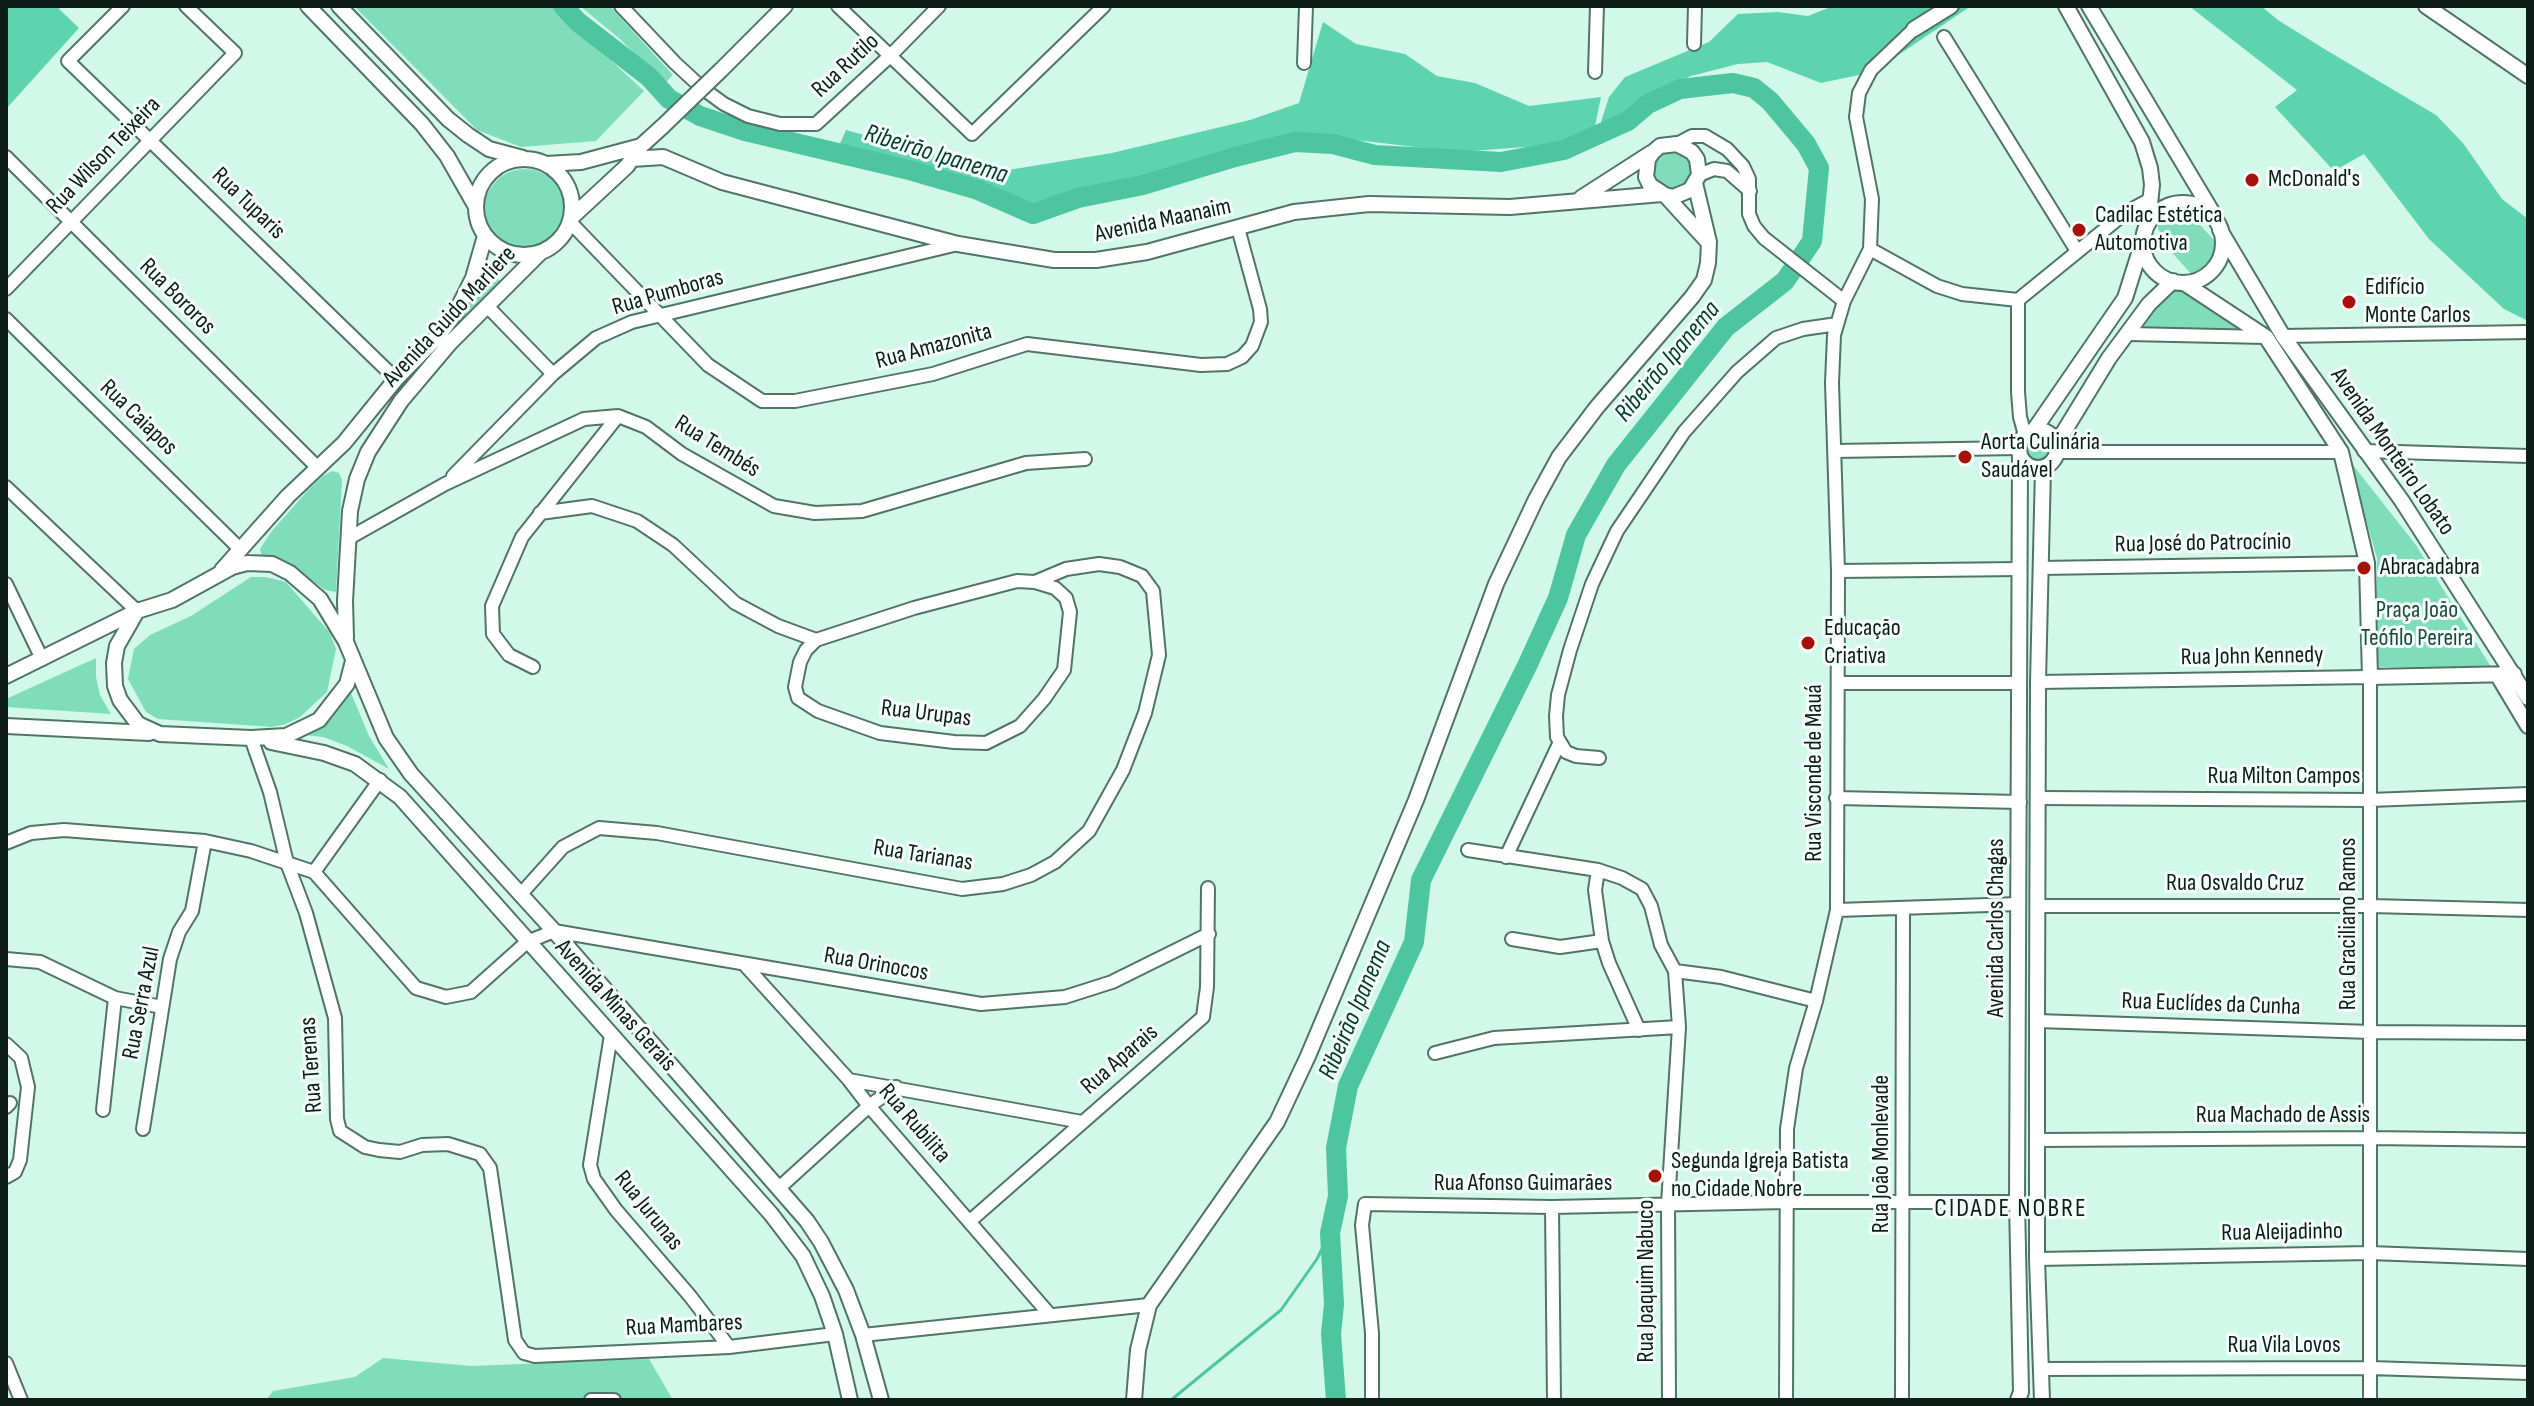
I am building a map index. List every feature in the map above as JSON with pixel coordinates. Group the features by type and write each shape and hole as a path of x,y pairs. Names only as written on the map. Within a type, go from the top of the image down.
{"main road":[{"path":"308,6 422,124 447,156 475,205 485,236 509,253 525,255 540,253 558,241 570,220 780,9"},
{"path":"339,6 448,119 468,135 489,149 539,162 565,181 570,193 570,220"},
{"path":"1914,29 1943,6"},
{"path":"1914,29 1951,6"},
{"path":"2066,6 2142,142 2152,185 2149,200 2146,230 2144,253 2152,269 2167,280 2178,282 2205,277 2219,261 2223,240 2218,226 2193,205 2167,207 2146,230 2125,298 2024,442 2026,465 2043,468 2054,461 2057,447 2109,358 2149,304 2178,282"},
{"name":"Avenida Monteiro Lobato","path":"2089,6 2283,336 2402,501 2528,698"},
{"path":"2426,6 2528,76"},
{"path":"659,130 673,160"},
{"path":"475,205 481,185 493,170 511,161 581,162 641,146"},
{"path":"1134,1400 1138,1350 1149,1305 1277,1122 1416,800 1496,584 1536,499 1559,457 1597,407 1704,280 1709,242 1697,179 1697,159 1685,146 1660,146 1648,159 1646,177 1650,185 1709,242"},
{"name":"Avenida Maanaim","path":"1577,200 1653,152"},
{"name":"Avenida Maanaim","path":"632,159 655,156 673,160 722,182 958,244 1054,260 1096,260 1147,252 1294,212 1369,204 1510,207 1663,195"},
{"path":"1663,195 1682,195 1697,179"},
{"name":"Avenida Guido Marliere","path":"219,574 344,443 456,312 473,278 485,236"},
{"name":"Avenida Guido Marliere","path":"346,642 345,601 353,494 375,441 408,393 450,343 540,253"},
{"name":"Avenida Monteiro Lobato","path":"2178,282 2266,337 2341,452"},
{"path":"2024,442 2045,431 2057,447"},
{"name":"Avenida Carlos Chagas","path":"2018,1400 2021,1392 2017,1202 2020,802 2017,683 2024,442"},
{"name":"Rua Graciliano Ramos","path":"2341,452 2367,563 2370,677"},
{"name":"Avenida Carlos Chagas","path":"2042,1400 2037,1259 2037,1021 2038,682 2043,468"},
{"path":"6,676 137,611 172,600 239,565 261,562 290,573 320,599 346,642 353,661 347,684 319,720 286,736 251,738 6,726"},
{"path":"137,611 117,646 115,686 126,712 138,724 160,734"},
{"name":"Avenida Minas Gerais","path":"353,661 377,720 397,755 779,1188 821,1242 846,1290 863,1335 881,1400"},
{"name":"Rua John Kennedy","path":"2370,677 2514,674"},
{"path":"2498,676 2528,726"},
{"name":"Avenida Minas Gerais","path":"251,738 324,753 355,764 400,797 791,1239 803,1256 822,1296 835,1334 850,1400"}],"street":[{"name":"Rua Tuparis","path":"123,6 68,61 396,379"},
{"name":"Rua Wilson Teixeira","path":"6,289 235,53 186,6"},
{"name":"Rua Rutilo","path":"621,6 702,88 748,116 780,124 816,124 939,6"},
{"path":"838,6 972,134 1104,6"},
{"path":"1304,63 1306,6"},
{"path":"1595,72 1597,6"},
{"path":"1694,44 1695,6"},
{"name":"Rua Visconde de Mauá","path":"1786,1400 1787,1129 1796,1068 1816,1001 1837,910 1838,571 1832,383 1834,335 1844,301 1870,249 1872,199 1857,134 1859,93 1871,70 1914,29"},
{"path":"1944,37 2077,251"},
{"path":"1677,144 1692,136 1705,136 1727,149 1743,166 1749,179 1749,214 1754,226 1764,238 1844,301"},
{"name":"Rua Bororos","path":"6,157 318,468"},
{"path":"1697,179 1714,169 1727,171 1750,192"},
{"path":"1870,249 1937,286 1962,294 2018,300 2125,213 2149,200"},
{"name":"Rua Amazonita","path":"570,220 708,365 762,401 795,401 933,374 1027,344 1201,365 1227,364 1242,357 1252,346 1261,322 1238,228"},
{"name":"Rua Pumboras","path":"445,484 553,374 596,338 659,314 958,244"},
{"path":"1834,451 2024,442 2018,392 2018,300"},
{"path":"487,306 553,374"},
{"name":"Rua Caiapos","path":"6,319 240,549"},
{"path":"1506,857 1559,744 1556,716 1558,695 1570,650 1592,584 1617,531 1684,432 1737,372 1776,338 1803,329 1837,324"},
{"path":"2283,336 2528,332"},
{"path":"2129,334 2266,337"},
{"path":"349,538 445,484 584,419 618,416"},
{"path":"533,667 509,655 493,634 492,606 522,537 618,416"},
{"name":"Rua Tembés","path":"618,416 646,427 682,454 774,506 815,513 862,511 1026,463 1085,459"},
{"path":"2057,447 2341,452"},
{"path":"2364,451 2526,459"},
{"path":"6,487 137,611"},
{"path":"540,513 592,506 637,521 673,545 735,603 778,626 816,640"},
{"name":"Rua José do Patrocínio","path":"2040,568 2367,563"},
{"name":"Rua Tarianas","path":"520,895 563,847 599,828 657,833 962,889 1003,884 1031,875 1055,862 1089,831 1123,770 1145,713 1159,655 1153,591 1142,576 1120,567 1099,564 1066,569 1035,582 1017,581 948,599 816,640"},
{"path":"1838,571 2020,569"},
{"name":"Rua Urupas","path":"816,640 800,662 795,687 798,698 818,711 880,733 986,743 1020,726 1064,670 1070,612 1066,598 1055,588 1035,582"},
{"path":"6,584 42,659"},
{"name":"Rua John Kennedy","path":"2038,682 2370,677"},
{"name":"Rua Graciliano Ramos","path":"2370,677 2370,1400"},
{"path":"1838,683 2017,683"},
{"name":"Rua Terenas","path":"251,738 270,792 287,863 306,913 335,1018 337,1119 340,1131 357,1143 379,1150 400,1152 422,1145 448,1144 480,1154 490,1168 515,1340 524,1353 535,1356"},
{"path":"1559,744 1566,752 1576,756 1599,758"},
{"path":"314,872 380,780"},
{"name":"Rua Milton Campos","path":"2039,798 2370,800 2528,794"},
{"path":"1836,798 2020,802"},
{"path":"6,843 31,833 64,830 205,841 251,851 314,872 416,988 446,997 471,992 527,942 554,931"},
{"name":"Rua Serra Azul","path":"143,1129 170,959 179,932 192,911 205,841"},
{"path":"1468,850 1598,870 1622,878 1642,889 1651,906 1661,945 1675,971 1721,977 1816,1001"},
{"path":"1598,870 1595,890 1602,941 1639,1030"},
{"name":"Rua Aparais","path":"970,1221 1203,1017 1207,987 1208,888"},
{"path":"1837,910 2019,904"},
{"name":"Rua Osvaldo Cruz","path":"2039,906 2371,906 2528,910"},
{"name":"Rua João Monlevade","path":"1902,1400 1905,1202 1903,908"},
{"name":"Rua Orinocos","path":"554,931 981,1004 1065,997 1112,982 1209,934"},
{"path":"1512,939 1560,947 1602,941"},
{"path":"6,959 40,962 115,998 162,1007"},
{"name":"Rua Rubilita","path":"744,964 849,1080 1050,1315"},
{"name":"Rua Joaquim Nabuco","path":"1669,1400 1668,1204 1679,1027 1675,971"},
{"path":"103,1110 115,998"},
{"name":"Rua Euclídes da Cunha","path":"2037,1021 2371,1032 2528,1033"},
{"path":"1435,1053 1494,1038 1679,1027"},
{"name":"Rua Jurunas","path":"611,1035 590,1165 594,1179 729,1347"},
{"path":"6,1044 21,1058 28,1087 20,1160 15,1172 6,1177"},
{"path":"849,1080 1082,1122"},
{"path":"779,1188 869,1106 896,1087"},
{"name":"Rua Machado de Assis","path":"2039,1140 2528,1140"},
{"name":"Rua Afonso Guimarães","path":"1372,1400 1372,1333 1362,1225 1365,1204 1552,1207 1786,1202 2017,1202"},
{"path":"1552,1207 1554,1400"},
{"name":"Rua Aleijadinho","path":"2037,1259 2370,1253 2528,1259"},
{"path":"863,1335 1149,1305"},
{"name":"Rua Mambares","path":"535,1356 729,1347 835,1334"},
{"path":"6,1363 21,1400"},
{"name":"Rua Vila Lovos","path":"2040,1369 2370,1368 2528,1373"},
{"path":"591,1400 614,1400"}],"green space":[{"path":"6,6 61,6 59,9 79,28 6,109"},
{"path":"354,6 552,6 644,91 596,141 521,147 477,130"},
{"path":"580,6 610,6 673,75 664,84 620,39"},
{"path":"1833,6 1971,6 1873,72 1821,83 1767,62 1738,64 1691,76 1655,91 1615,122 1601,122 1609,97 1625,77 1709,42 1738,14 1778,12 1808,16"},
{"path":"2189,6 2261,6 2326,50 2436,115 2463,143 2502,199 2528,219 2528,321 2504,309 2429,239 2364,154 2334,171 2275,107 2297,90"},
{"path":"1323,22 1356,44 1405,54 1437,76 1475,83 1529,106 1601,97 1595,126 1554,145 1457,152 1298,133 1032,204 839,146 846,130 996,172 1112,153 1250,120 1299,103"},
{"path":"1672,149 1687,155 1693,170 1687,185 1672,191 1657,185 1651,170 1657,155"},
{"path":"525,169 541,172 554,181 563,194 566,210 563,226 554,239 541,248 525,251 509,248 496,239 487,226 484,210 487,194 496,181 509,172"},
{"path":"2173,209 2187,210 2219,246 2212,264 2199,275 2192,275 2169,249 2158,229 2157,219"},
{"path":"481,266 501,281 458,325 477,287"},
{"path":"2175,287 2180,287 2228,318 2240,333 2143,328 2148,314"},
{"path":"2038,434 2049,438 2053,449 2049,460 2038,464 2027,460 2023,449 2027,438"},
{"name":"Praça João Teófilo Pereira","path":"2349,460 2416,545 2491,667 2376,667 2377,558"},
{"path":"332,471 339,473 342,480 336,592 325,590 294,567 274,558 262,557 260,549 309,489"},
{"path":"251,577 286,582 330,633 336,649 327,692 300,717 272,727 158,719 146,712 128,679 134,649 150,635 191,616"},
{"path":"96,658 100,695 111,714 6,707 6,699"},
{"path":"351,693 369,736 389,769 347,746 323,737 306,735 325,723"},
{"path":"383,1358 471,1366 649,1359 673,1400 266,1400 273,1391 355,1377"}],"waterway":[{"name":"Ribeirão Ipanema","path":"563,6 578,22 649,77 669,99 700,116 745,131 905,169 978,190 1033,214 1078,198 1143,185 1295,142 1333,144 1375,155 1501,162 1564,150 1628,121 1648,104 1680,89 1733,83 1754,88 1770,101 1806,144 1819,168 1812,241 1785,281 1726,327 1616,465 1576,535 1558,598 1421,880 1414,942 1348,1086 1336,1148 1338,1196 1330,1233 1334,1304 1331,1334 1336,1400"},
{"path":"1171,1400 1281,1310 1317,1259 1330,1233"}],"place":[{"name":"McDonald's","path":"2252,180"},
{"name":"Cadilac Estética Automotiva","path":"2079,230"},
{"name":"Edifício Monte Carlos","path":"2349,302"},
{"name":"Aorta Culinária Saudável","path":"1965,457"},
{"name":"Abracadabra","path":"2364,568"},
{"name":"Educação Criativa","path":"1808,643"},
{"name":"Segunda Igreja Batista no Cidade Nobre","path":"1655,1176"}],"district":[{"name":"CIDADE NOBRE","path":"2011,1209"}]}
